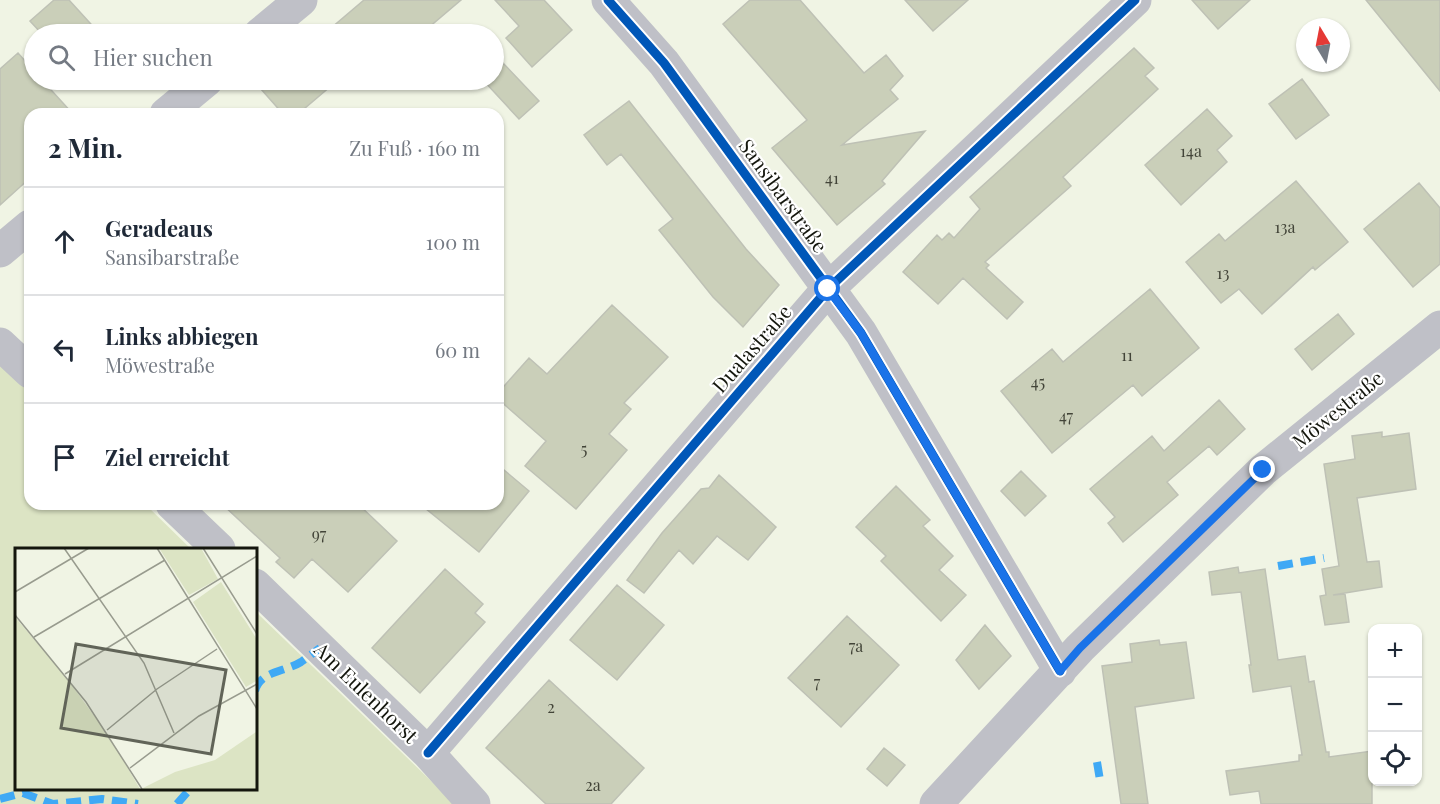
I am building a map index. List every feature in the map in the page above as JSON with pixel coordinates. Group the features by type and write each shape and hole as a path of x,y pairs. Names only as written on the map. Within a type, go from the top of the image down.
{"street":[{"path":"272,24 301,0"},
{"name":"Sansibarstraße","path":"608,0 664,63 861,333 1060,671"},
{"name":"Dualastraße","path":"428,753 828,289 1135,0"},
{"path":"173,108 195,90"},
{"path":"0,251 24,231"},
{"name":"Möwestraße","path":"936,804 1080,648 1263,470 1440,327"},
{"path":"0,344 24,366"},
{"path":"178,510 218,548"},
{"name":"Am Eulenhorst","path":"256,586 428,753 474,804"}],"green space":[{"path":"0,364 24,387 24,510 151,510 190,548 15,548 15,789 256,789 256,612 455,804 0,804"}],"building":[{"path":"54,0 69,0 91,24 33,24 30,21"},
{"path":"364,0 461,0 433,24 336,24"},
{"path":"495,0 544,0 572,30 532,67 506,38 519,26"},
{"path":"750,0 800,0 864,73 886,55 903,76 890,90 898,99 842,145 925,131 882,181 885,184 837,225 772,148 807,120 723,24"},
{"path":"905,0 968,0 933,31"},
{"path":"1192,0 1250,0 1218,29"},
{"path":"1366,0 1440,0 1440,91"},
{"path":"1134,48 1154,68 1145,76 1158,89 1063,177 1071,186 985,262 989,265 986,268 1023,302 1007,319 963,278 938,304 903,272 937,235 942,240 949,233 954,238 980,209 970,197"},
{"path":"18,53 24,60 24,90 51,90 68,108 24,108 24,183 0,205 0,69"},
{"path":"504,64 539,101 519,119 492,90 504,90"},
{"path":"1302,79 1329,115 1296,139 1269,104"},
{"path":"262,90 326,90 305,108 278,108"},
{"path":"629,101 746,249 779,285 743,327 713,297 659,230 673,219 621,154 607,165 584,135"},
{"path":"1207,109 1232,136 1217,150 1227,162 1181,205 1145,165"},
{"path":"1296,181 1348,242 1315,270 1313,267 1262,314 1239,289 1221,303 1186,262 1219,234 1225,241"},
{"path":"1419,183 1440,208 1440,264 1413,287 1364,229"},
{"path":"1150,289 1199,348 1142,396 1133,385 1052,453 1001,391 1052,349 1063,362"},
{"path":"612,305 668,357 624,403 631,409 609,434 627,450 576,509 525,466 546,441 504,404 504,386 529,358 547,374"},
{"path":"1338,314 1354,334 1312,370 1295,349"},
{"path":"1219,400 1245,429 1217,455 1209,446 1167,482 1178,495 1123,542 1108,523 1115,517 1090,489 1152,436 1164,451"},
{"path":"1382,432 1382,437 1409,433 1416,489 1357,498 1367,562 1379,561 1382,587 1333,595 1345,594 1349,622 1325,625 1320,596 1326,595 1322,569 1339,566 1324,464 1355,459 1352,436"},
{"path":"504,470 529,491 479,552 427,510 504,510"},
{"path":"1021,471 1046,496 1025,516 1001,491"},
{"path":"719,475 776,527 748,560 717,536 693,564 679,550 644,593 627,580 662,533 701,489 709,488"},
{"path":"896,486 930,520 923,526 953,556 939,570 966,595 941,621 881,561 886,556 856,527"},
{"path":"228,510 364,510 397,541 348,592 312,559 294,578 276,562 280,558"},
{"path":"1238,567 1239,573 1265,569 1278,660 1305,656 1309,682 1314,681 1326,752 1329,752 1329,757 1368,752 1368,786 1372,786 1372,804 1261,804 1259,791 1230,795 1226,771 1299,761 1299,755 1302,755 1291,686 1253,692 1241,592 1212,595 1209,572"},
{"path":"445,569 483,604 475,613 485,622 420,693 372,648"},
{"path":"617,585 664,625 617,680 570,640"},
{"path":"847,616 899,665 841,727 788,678"},
{"path":"985,625 1011,656 979,689 956,660"},
{"path":"1159,640 1160,645 1186,642 1194,698 1135,707 1148,804 1121,804 1102,666 1132,662 1130,644"},
{"path":"549,680 644,768 611,804 546,804 486,748"},
{"path":"884,748 905,765 887,786 867,769"}],"marked path":[{"path":"1278,566 1324,558"},
{"path":"256,689 262,679 301,662 320,648"},
{"path":"1097,762 1100,780"},
{"path":"177,804 190,789"},
{"path":"0,799 23,793 53,804 102,799 138,804"}],"cycle path":[{"path":"608,0 664,63 861,333 1060,671"},
{"path":"428,753 828,289 1135,0"}],"route":[{"path":"828,289 861,333 1060,671 1080,648 1263,470"}]}
